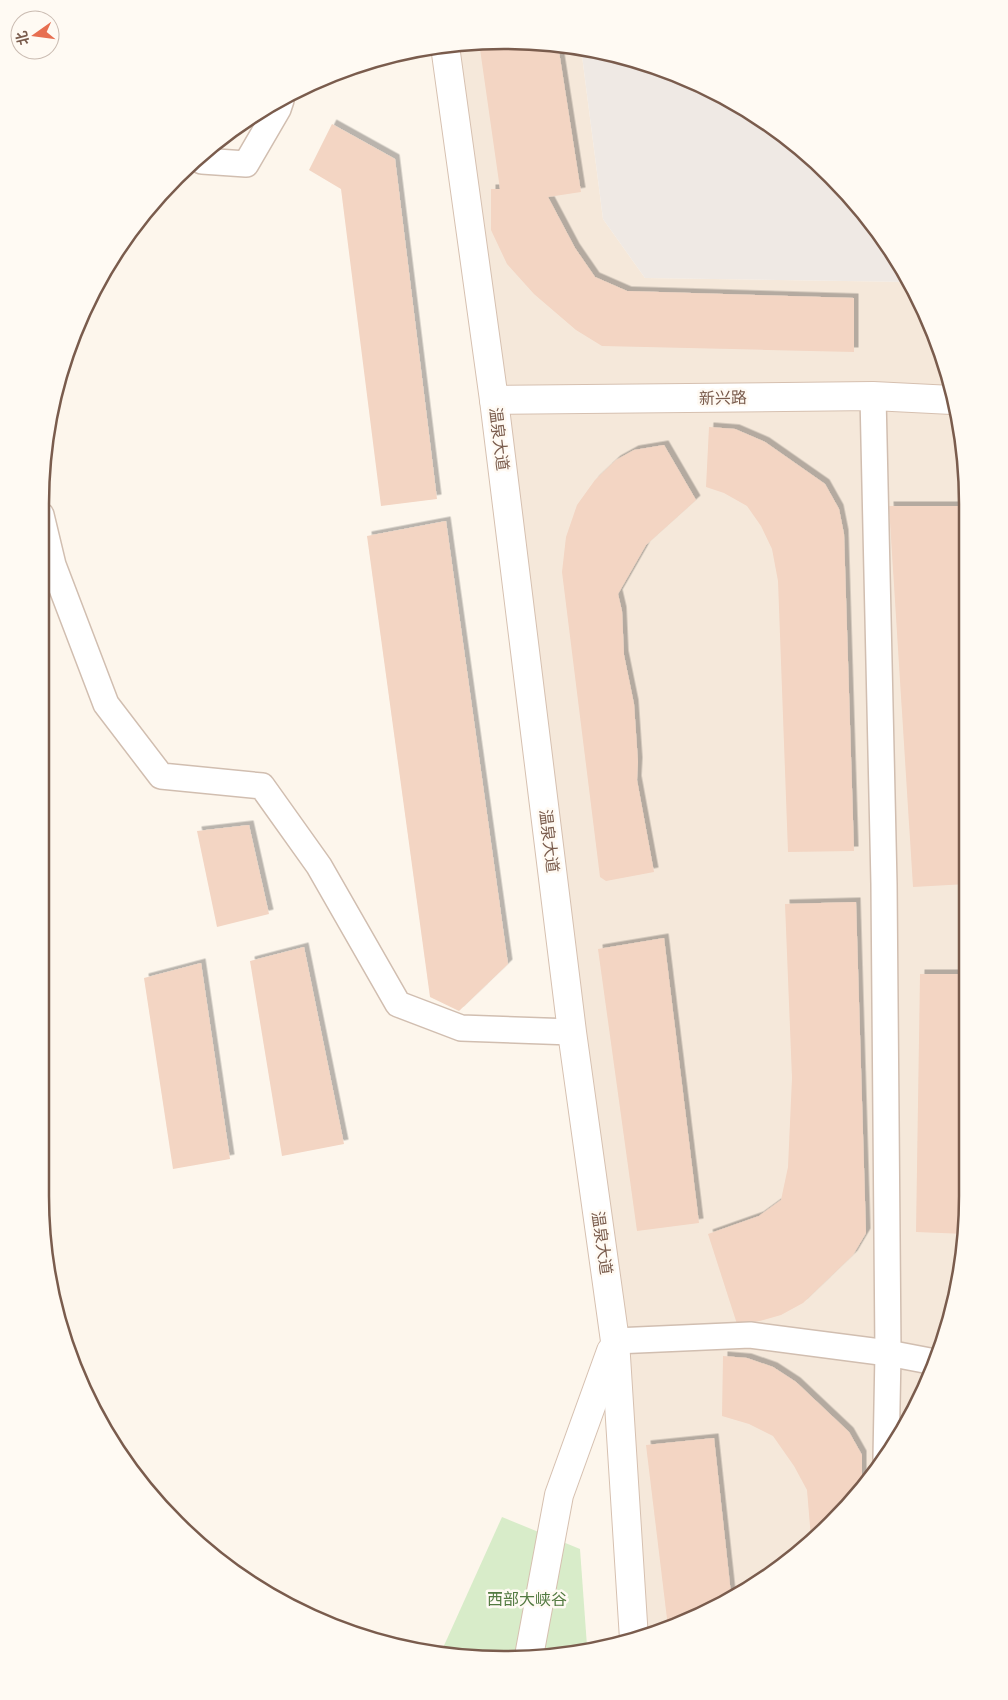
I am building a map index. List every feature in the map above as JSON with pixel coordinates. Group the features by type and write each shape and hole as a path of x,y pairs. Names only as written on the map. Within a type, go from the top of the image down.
{"main road":[{"name":"温泉大道","path":"446,53 494,400 572,1032 615,1341 634,1632"},
{"name":"新兴路","path":"494,400 873,396 947,400"},
{"path":"530,1650 559,1495 615,1341"}],"street":[{"path":"204,162 246,164 278,109"},
{"path":"873,396 884,884 888,1353 886,1444"},
{"path":"49,549 53,566 106,704 161,776 262,786 320,866 398,1004 461,1028 572,1032"},
{"path":"615,1341 750,1335 888,1353 928,1361"}],"shaded area":[{"path":"504,49 534,50 582,56 603,219 645,278 901,282 925,330 935,358 951,415 955,445 959,504 959,1196 955,1255 951,1285 944,1314 925,1370 898,1424 883,1449 865,1473 826,1518 757,1575 732,1590 678,1617 643,1629 460,51"},
{"path":"582,56 622,64 678,83 732,110 757,125 826,182 865,227 883,251 901,282 645,278 603,219"}],"green space":[{"name":"西部大峡谷","path":"502,1517 580,1549 587,1644 534,1650 504,1651 443,1647"}],"building":[{"path":"480,50 534,50 559,53 581,192 548,197 575,248 595,277 627,291 854,298 854,352 602,346 576,330 534,294 507,264 491,230 491,189 500,189"},
{"path":"332,124 395,159 437,499 381,506 341,189 309,170"},
{"path":"709,427 735,429 765,442 825,484 839,509 844,534 854,851 788,852 778,581 772,549 761,526 747,506 724,493 706,487"},
{"path":"664,445 696,500 646,545 618,594 622,611 624,655 634,704 638,762 637,780 654,872 606,881 600,877 562,572 566,537 577,505 595,480 616,460 634,450"},
{"path":"889,506 959,506 959,884 913,887"},
{"path":"446,521 508,964 459,1011 430,997 367,536"},
{"path":"249,825 269,914 217,927 197,831"},
{"path":"856,902 866,1233 853,1255 803,1303 781,1315 760,1321 737,1324 708,1234 759,1216 781,1200 788,1167 792,1078 785,904"},
{"path":"664,938 699,1223 637,1231 598,949"},
{"path":"304,947 344,1144 282,1156 250,961"},
{"path":"201,963 230,1159 173,1169 144,978"},
{"path":"920,974 959,974 959,1196 957,1234 916,1232"},
{"path":"723,1356 747,1358 773,1367 796,1382 849,1432 862,1455 862,1477 826,1518 811,1532 807,1490 794,1466 773,1436 749,1424 722,1416"},
{"path":"714,1438 731,1591 667,1621 646,1445"}]}
